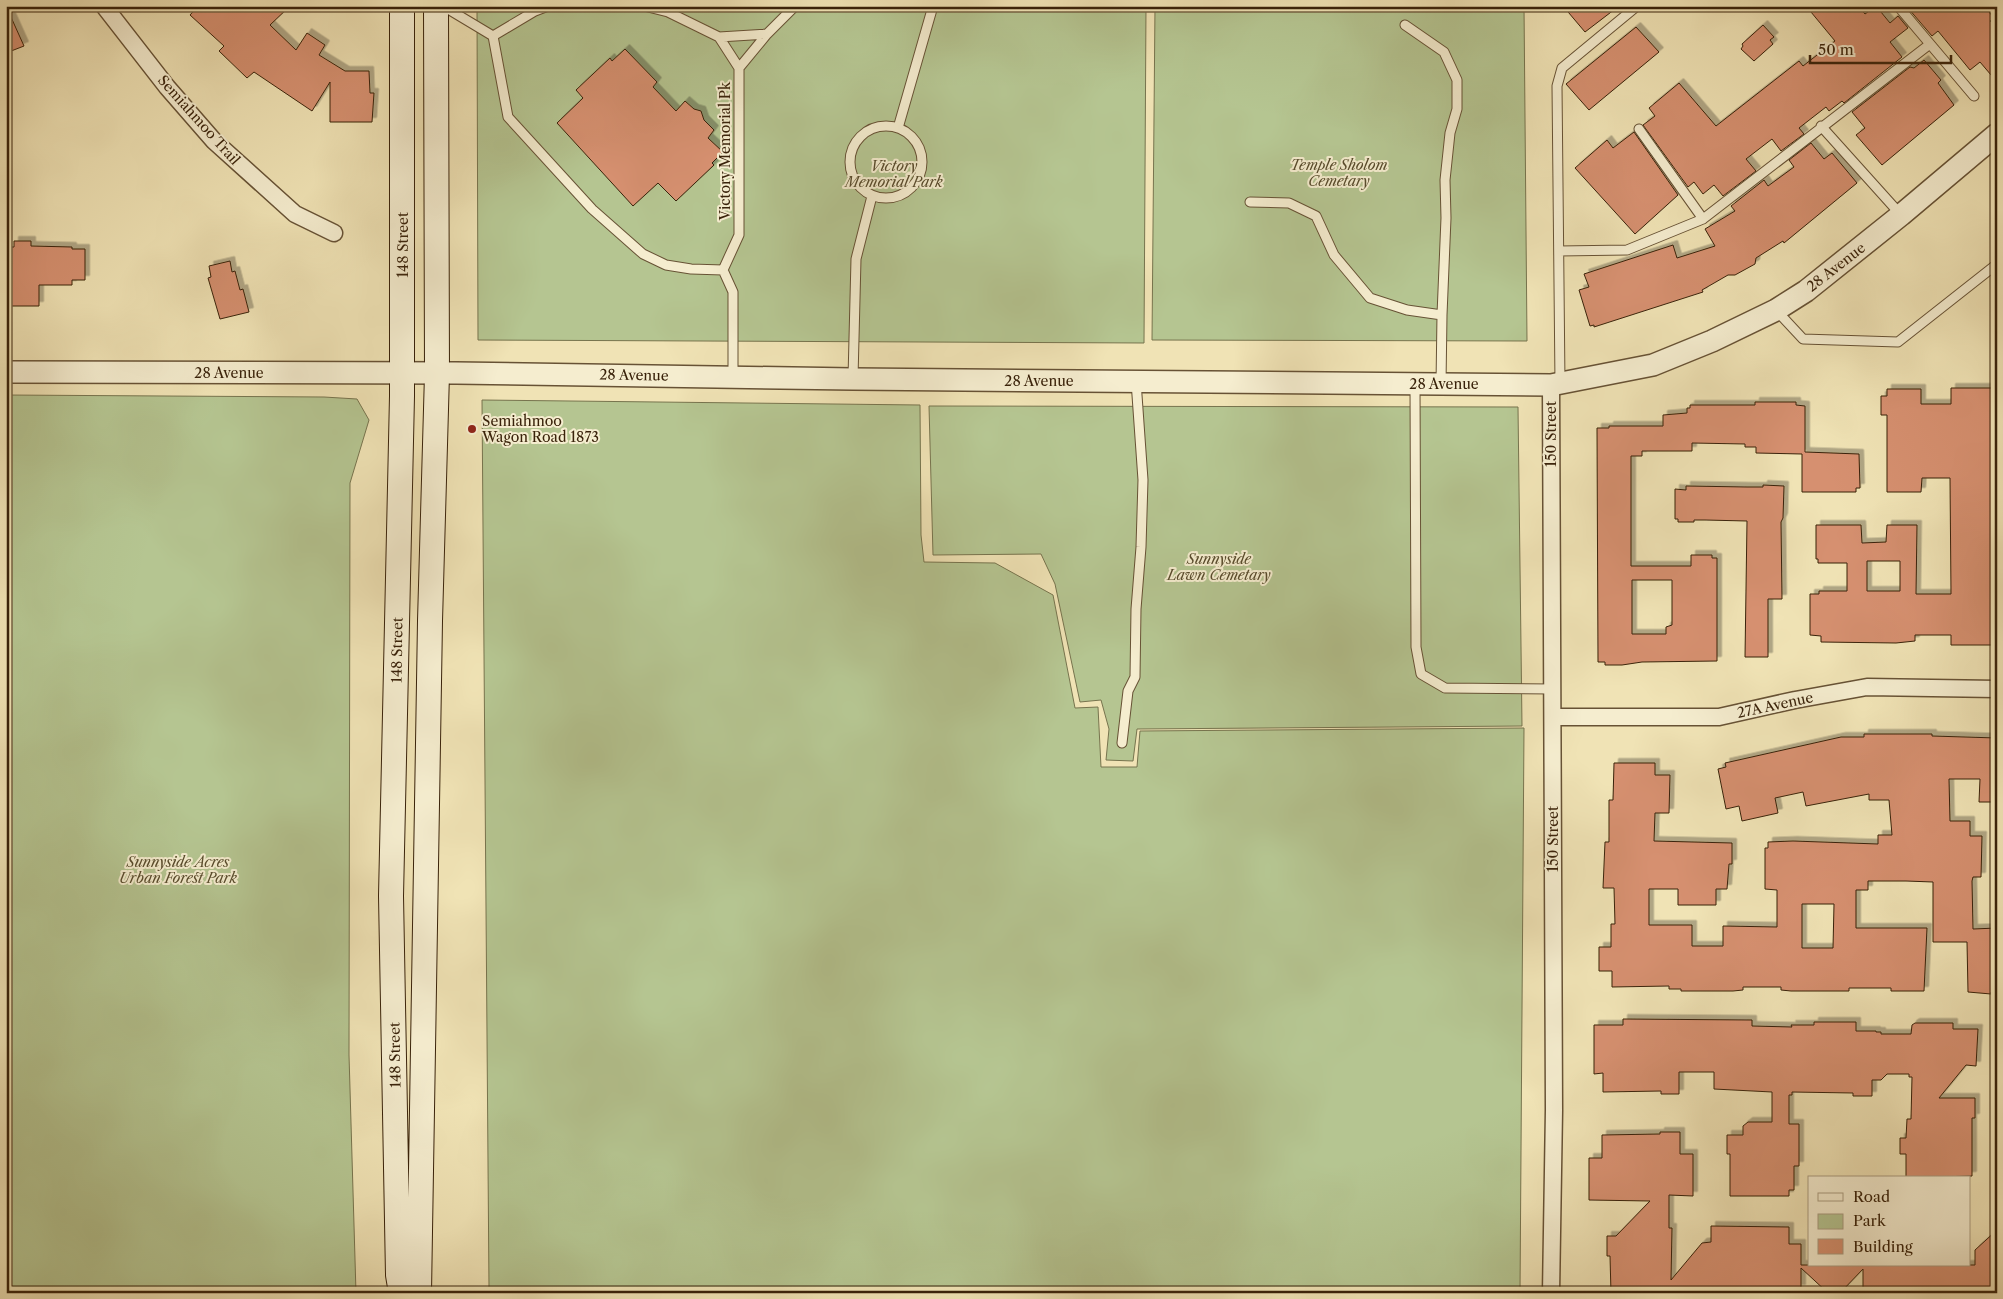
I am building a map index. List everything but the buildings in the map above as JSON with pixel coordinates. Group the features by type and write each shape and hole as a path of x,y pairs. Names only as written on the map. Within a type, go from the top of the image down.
{"main road":[{"name":"148 Street","path":"401,1293 398,1275 392,896 403,374 402,6"},
{"name":"148 Street","path":"420,1293 430,630 437,374 436,6"}],"street":[{"name":"Semiahmoo Trail","path":"104,6 167,87 214,141 295,214 334,233"},
{"name":"28 Avenue","path":"6,372 733,376 853,379 1556,384 1653,365 1712,341 1776,310 1806,291 1901,215 1997,134"},
{"name":"150 Street","path":"1551,1293 1554,1110 1553,689 1556,384"},
{"name":"27A Avenue","path":"1553,717 1720,717 1795,700 1867,687 1997,689"}],"lane":[{"path":"442,6 493,36 508,117 592,209 643,254 666,265 691,270 722,270 733,292 733,376"},
{"path":"493,36 535,11 548,6"},
{"path":"644,6 668,12 719,37 767,34"},
{"path":"739,68 767,34 795,6"},
{"path":"898,128 933,6"},
{"path":"1556,384 1559,251 1557,86 1562,68 1638,6"},
{"path":"1898,6 1974,96"},
{"path":"1405,25 1444,52 1458,80 1457,109 1450,133 1446,180 1441,384"},
{"name":"Victory Memorial Pk","path":"719,37 739,68 740,235 722,270"},
{"path":"1559,251 1627,250 1702,219 1930,44"},
{"path":"879,126 898,128 912,136 919,146 922,158 921,171 916,182 902,194 884,198 872,196 862,190 850,170 849,159 852,147 868,130 879,126"},
{"path":"1822,126 1901,215"},
{"path":"1639,129 1702,219"},
{"path":"853,379 856,259 872,196"},
{"path":"1250,202 1289,203 1316,216 1334,255 1370,298 1407,310 1442,315"},
{"path":"1776,310 1803,339 1898,342 1997,264"},
{"path":"1122,743 1128,691 1135,677 1136,609 1141,547 1143,480 1136,381"},
{"path":"1415,384 1416,647 1421,674 1446,688 1553,689"}],"green space":[{"name":"Victory Memorial Park","path":"477,6 1146,6 1144,343 478,340"},
{"name":"Temple Sholom Cemetary","path":"1155,6 1524,6 1527,341 1152,340"},
{"name":"Sunnyside Acres Urban Forest Park","path":"6,395 324,397 357,399 369,420 350,483 349,1055 356,1293 6,1293"},
{"path":"482,400 920,405 921,535 924,562 995,563 1053,595 1075,708 1098,707 1101,767 1137,767 1140,731 1524,728 1520,1293 1024,1293 1018,1288 489,1288"},
{"name":"Sunnyside Lawn Cemetary","path":"929,406 1518,407 1522,726 1137,729 1133,761 1106,760 1109,729 1101,700 1080,702 1055,584 1041,554 933,555"}],"place":[{"name":"Semiahmoo Wagon Road 1873","path":"472,429"}]}
